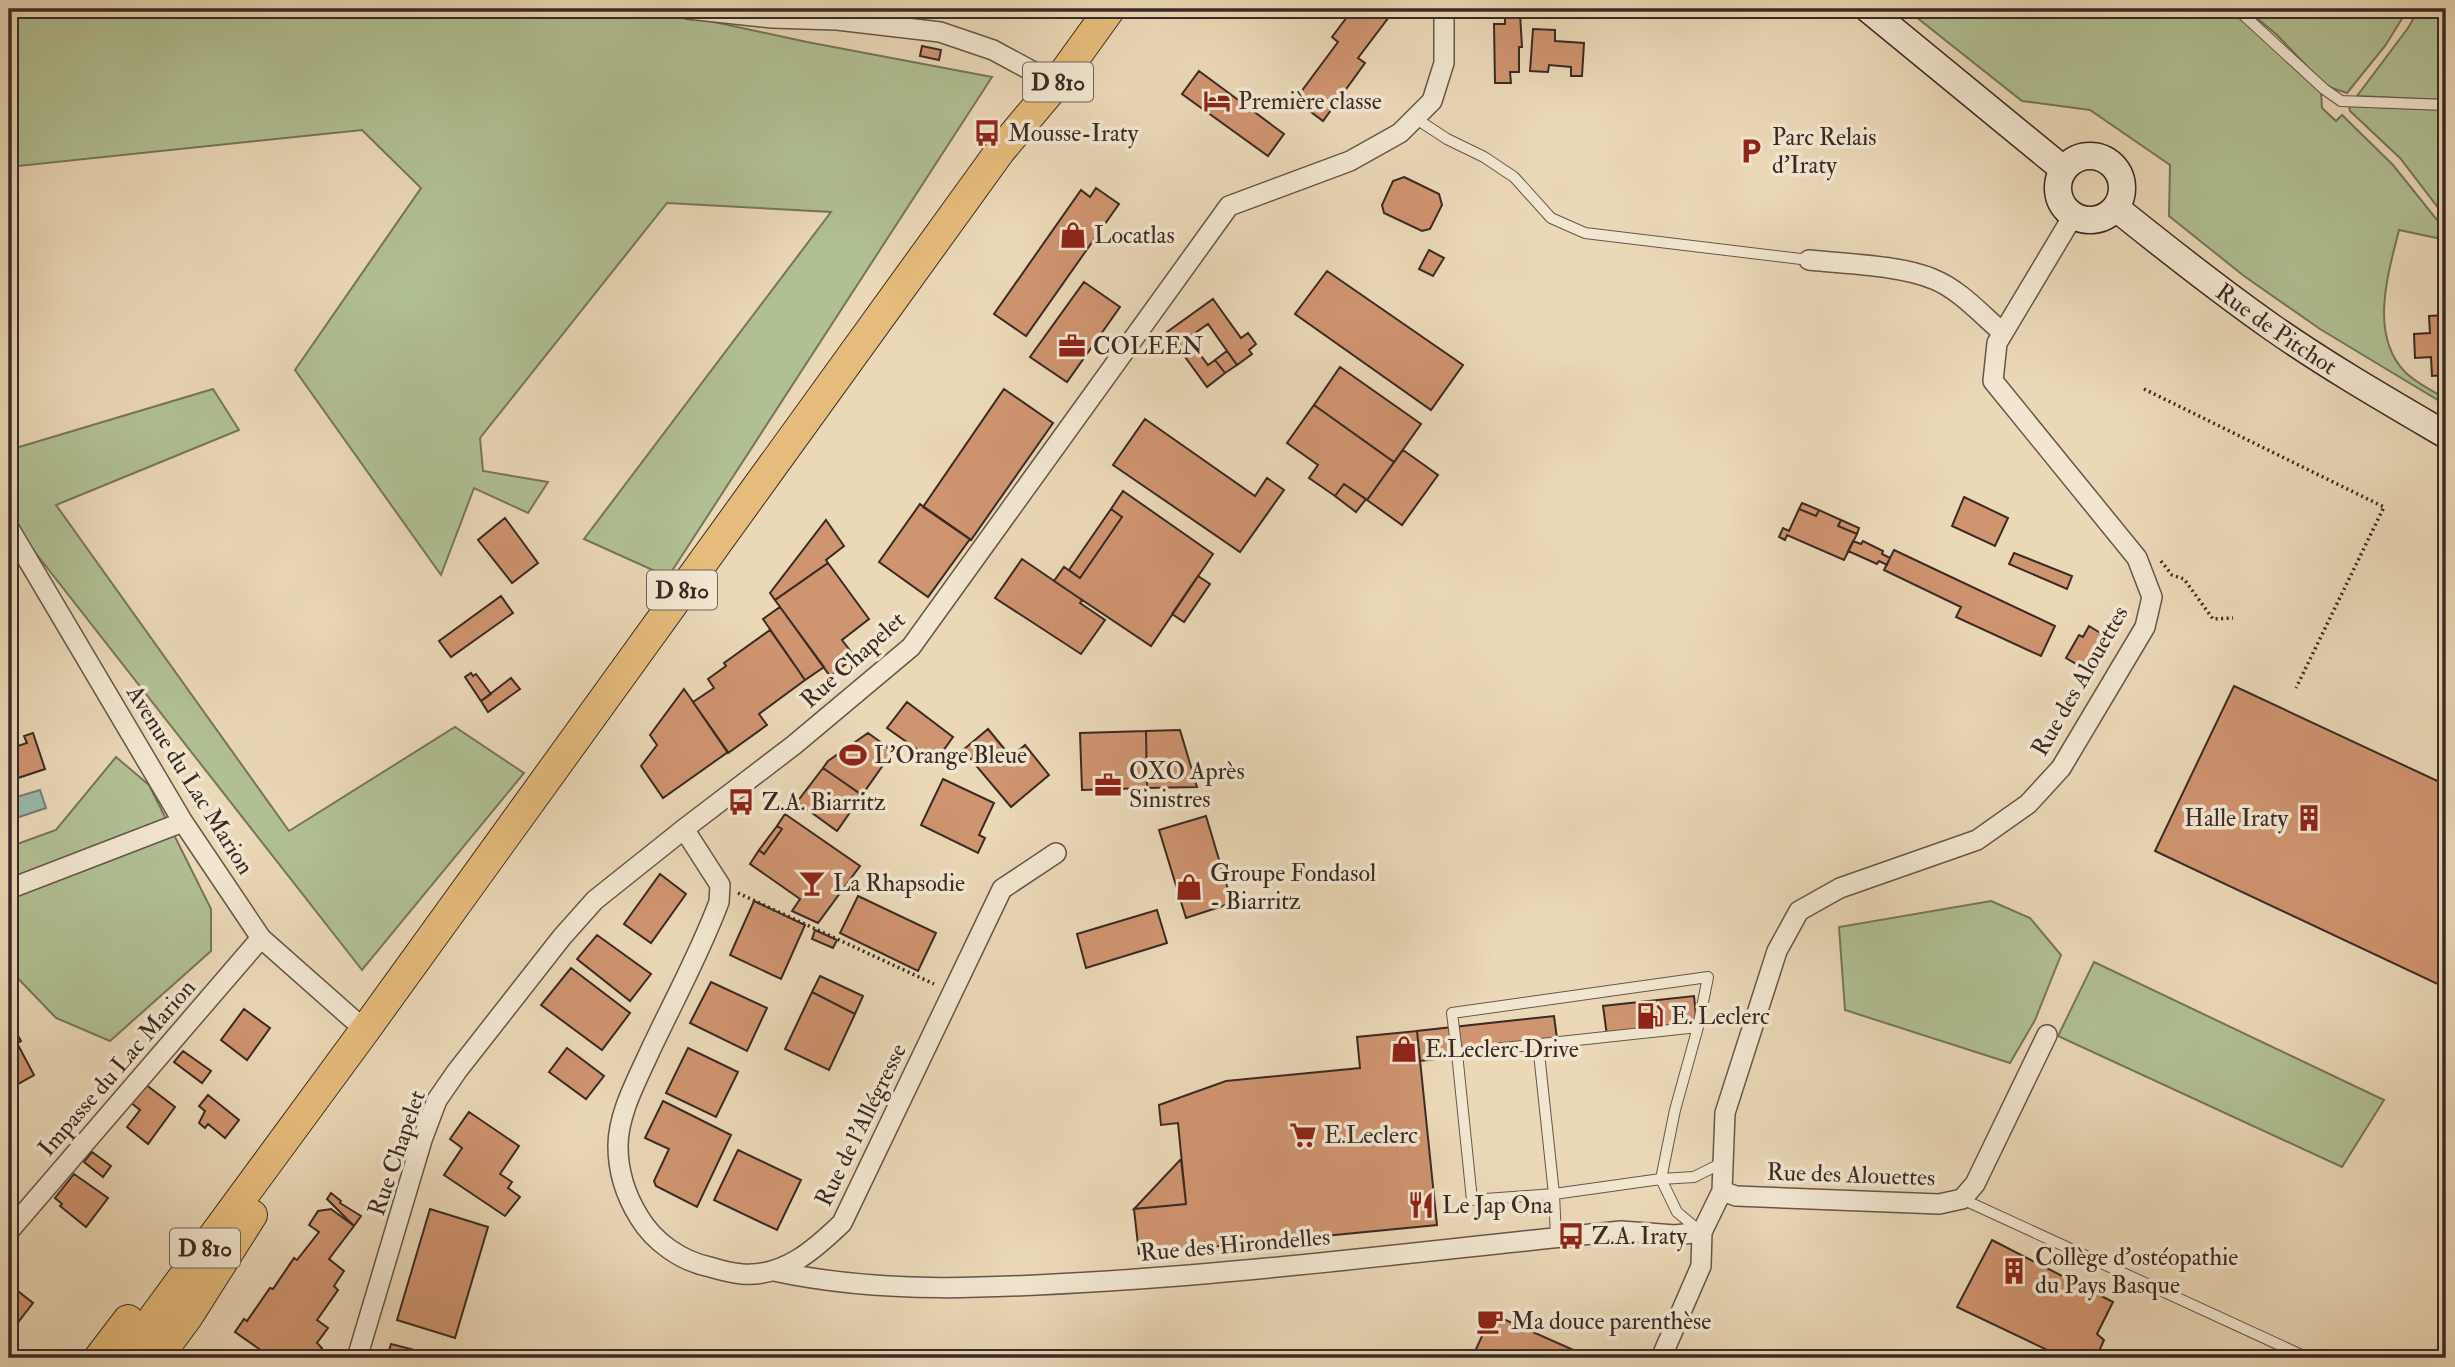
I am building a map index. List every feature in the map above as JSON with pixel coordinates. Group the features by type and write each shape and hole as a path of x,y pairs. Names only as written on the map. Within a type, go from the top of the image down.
{"main road":[{"name":"D 810","path":"1000,151 1045,78 1094,9"},
{"name":"D 810","path":"124,1358 365,1030 1000,151 1056,84 1110,9"},
{"path":"99,1358 235,1182 286,1138"},
{"path":"157,1358 188,1316 261,1200 286,1138"}],"street":[{"path":"688,9 772,18 834,14 940,32 993,50 1045,78"},
{"name":"Rue Chapelet","path":"357,1358 422,1140 437,1100 562,936 595,900 794,745 911,647 1229,206 1350,161 1401,133 1432,101 1444,64 1444,9"},
{"path":"1868,9 2063,169"},
{"path":"2090,156 2109,162 2117,169 2123,189 2116,208 2109,215 2091,221 2073,216 2065,209 2057,189 2063,169 2080,157 2090,156"},
{"name":"Rue de Pitchot","path":"2116,208 2213,285 2276,330 2446,435"},
{"path":"1809,260 1896,270 1934,279 1953,291 2003,333 2073,216"},
{"name":"Rue des Alouettes","path":"1702,1232 1722,1191 1726,1113 1777,951 1800,911 1840,888 1977,840 2028,804 2062,768 2145,627 2152,597 2137,558 1993,381 1997,343 2003,333"},
{"name":"Avenue du Lac Marion","path":"9,528 183,822 261,938 365,1030"},
{"path":"9,888 183,822"},
{"path":"684,829 720,885"},
{"name":"Rue de l'Allégresse","path":"720,885 719,902 714,917 635,1084 617,1145 621,1176 631,1203 649,1233 676,1253 705,1266 742,1274 773,1270 800,1260 842,1223 1002,888 1056,853"},
{"name":"Impasse du Lac Marion","path":"9,1231 261,938"},
{"name":"Rue des Alouettes","path":"1722,1191 1737,1196 1939,1204 1962,1199 1975,1184 2048,1035"},
{"name":"Rue des Hirondelles","path":"773,1270 814,1279 876,1285 970,1288 1032,1286 1184,1276 1621,1231 1675,1235 1702,1232"},
{"path":"1661,1358 1701,1266 1702,1232"}],"lane":[{"path":"2237,9 2324,89 2341,101 2446,105"},
{"path":"1415,118 1514,177 1551,218 1586,233 1809,260"},
{"path":"1702,1232 1677,1212 1661,1179 1708,977 1452,1013 1472,1200 1555,1194 1661,1179 1694,1177 1722,1163"},
{"path":"1457,1053 1698,1027"},
{"path":"1538,1044 1555,1194 1556,1237"},
{"path":"1962,1199 2308,1358"}],"path":[{"path":"2144,389 2384,507 2296,688"},
{"path":"720,885 952,993"}],"green space":[{"path":"9,9 654,9 807,42 992,77 668,577 584,539 831,212 667,203 480,438 483,471 548,482 528,513 474,488 441,575 295,370 421,188 362,130 9,167"},
{"path":"1906,9 2231,9 2321,92 2322,108 2336,121 2342,115 2393,165 2446,231 2446,240 2399,230 2390,266 2384,322 2394,357 2405,372 2446,399 2446,405 2320,329 2244,276 2169,216 2170,165 2090,110 2022,101"},
{"path":"2246,9 2408,9 2385,46 2347,93 2326,86 2277,35"},
{"path":"2419,9 2446,9 2446,100 2357,96 2408,28"},
{"path":"2349,106 2446,110 2446,175 2442,197 2446,202 2446,218 2400,158 2350,111"},
{"path":"213,389 239,430 56,505 289,831 455,727 524,773 362,970 9,519 9,450"},
{"path":"116,757 149,785 211,909 211,951 110,1041 56,1018 9,969 9,847 56,830"},
{"path":"1991,901 2030,918 2061,955 2035,1020 2010,1063 1845,1010 1839,927"},
{"path":"2094,962 2384,1100 2342,1167 2058,1036"}],"shaded area":[{"path":"40,790 46,808 16,818 9,812 10,799"}],"building":[{"path":"1353,9 1395,9 1358,58 1365,63 1323,121 1295,100 1338,42 1332,37"},
{"path":"1505,13 1520,13 1522,47 1519,47 1519,72 1510,72 1511,83 1495,83 1494,24 1505,24"},
{"path":"1533,29 1555,30 1555,41 1584,43 1582,76 1571,76 1571,67 1549,65 1548,72 1530,71"},
{"path":"922,46 941,50 939,60 920,56"},
{"path":"1199,71 1284,134 1268,156 1182,94"},
{"path":"1404,177 1439,194 1442,205 1430,229 1422,231 1384,213 1382,205 1393,181"},
{"path":"1096,188 1119,204 1026,336 994,314 1081,190 1090,197"},
{"path":"1429,250 1444,258 1433,276 1419,269"},
{"path":"1327,271 1463,365 1431,410 1295,314"},
{"path":"1084,282 1120,307 1067,382 1030,357"},
{"path":"1213,299 1241,338 1248,333 1256,344 1249,350 1252,354 1237,365 1208,324 1188,338 1208,365 1215,360 1225,373 1207,387 1167,332"},
{"path":"2446,315 2446,375 2432,376 2431,357 2415,358 2414,334 2430,333 2429,316"},
{"path":"1227,351 1237,365 1225,373 1215,360"},
{"path":"1340,367 1421,424 1394,462 1314,405"},
{"path":"1004,389 1053,423 971,540 923,507"},
{"path":"1314,405 1394,462 1367,500 1344,484 1335,496 1309,478 1318,465 1287,443"},
{"path":"1145,419 1255,496 1267,478 1284,490 1240,552 1113,465"},
{"path":"1403,450 1438,475 1402,525 1367,500"},
{"path":"1344,484 1366,499 1356,512 1335,496"},
{"path":"1123,491 1213,554 1151,646 1054,581 1064,567 1080,578 1122,517 1111,509"},
{"path":"1964,497 2008,518 1995,546 1952,526"},
{"path":"1802,503 1819,510 1816,516 1799,509"},
{"path":"920,504 970,539 928,597 879,562"},
{"path":"1111,509 1122,517 1080,578 1069,570"},
{"path":"1799,509 1816,516 1819,510 1841,520 1838,526 1857,534 1844,560 1787,535 1785,540 1779,537 1783,528 1789,531"},
{"path":"505,518 538,563 512,583 478,540"},
{"path":"826,520 844,546 826,560 828,563 775,600 770,593"},
{"path":"1841,520 1859,528 1857,534 1838,526"},
{"path":"1853,541 1861,544 1863,541 1883,551 1882,554 1890,558 1887,565 1879,561 1877,564 1848,551"},
{"path":"1894,550 2055,626 2041,656 1956,617 1961,607 1884,570"},
{"path":"2014,553 2072,576 2067,589 2009,564"},
{"path":"1022,559 1082,600 1080,603 1105,620 1081,654 995,598"},
{"path":"828,563 869,619 842,640 855,657 830,676 775,600"},
{"path":"1198,576 1210,584 1184,622 1172,614"},
{"path":"501,596 513,613 451,657 439,641"},
{"path":"780,607 824,667 805,680 763,619"},
{"path":"2089,626 2102,634 2083,668 2066,658 2079,635 2083,637"},
{"path":"770,630 805,680 759,714 767,725 728,753 693,702 714,688 708,679 726,666 724,663"},
{"path":"471,673 473,676 476,674 491,694 481,701 465,677"},
{"path":"511,678 520,689 488,712 481,701"},
{"name":"Halle Iraty","path":"2234,686 2446,785 2446,988 2155,851"},
{"path":"684,689 728,752 663,798 641,766 657,745 650,735"},
{"path":"907,702 953,737 935,762 887,728"},
{"path":"988,729 1011,757 1025,745 1049,775 1011,807 963,750"},
{"path":"1180,730 1197,787 1147,788 1146,731"},
{"path":"1146,731 1147,788 1082,790 1080,733"},
{"path":"33,733 45,769 9,781 9,749 27,743 24,736"},
{"path":"868,733 893,751 862,795 823,768 828,761"},
{"path":"823,768 862,795 837,831 797,802"},
{"path":"943,779 994,803 979,835 985,838 978,853 921,825"},
{"name":"La Rhapsodie","path":"785,814 860,866 818,923 792,911 800,899 750,864 759,850 764,854 782,829 777,826"},
{"path":"1206,816 1232,903 1186,918 1159,830"},
{"path":"777,826 782,829 764,854 759,850"},
{"path":"660,874 686,894 651,943 624,924"},
{"path":"858,896 936,933 918,971 840,933"},
{"path":"754,901 805,925 781,979 730,955"},
{"path":"1157,910 1167,943 1086,968 1077,934"},
{"path":"815,930 837,940 833,948 812,939"},
{"path":"597,935 651,974 630,1001 577,959"},
{"path":"571,968 630,1013 602,1050 541,1005"},
{"path":"820,976 863,996 855,1014 812,992"},
{"path":"711,982 767,1008 747,1051 690,1023"},
{"path":"812,992 855,1014 829,1070 785,1049"},
{"name":"E. Leclerc","path":"1694,996 1697,1026 1607,1036 1603,1006"},
{"path":"244,1009 270,1028 247,1060 221,1040"},
{"path":"1554,1016 1558,1046 1420,1061 1417,1031"},
{"path":"15,1030 21,1041 17,1043 34,1075 9,1089 9,1034"},
{"name":"E.Leclerc","path":"1417,1031 1437,1225 1139,1254 1134,1209 1186,1204 1178,1123 1161,1125 1159,1105 1226,1081 1360,1068 1357,1037"},
{"path":"567,1048 604,1076 586,1099 549,1072"},
{"path":"688,1048 738,1072 716,1117 666,1093"},
{"path":"183,1051 211,1071 202,1083 174,1062"},
{"path":"145,1084 175,1107 148,1144 127,1127 140,1110 130,1102"},
{"path":"208,1095 239,1120 225,1138 208,1124 205,1128 199,1123 205,1111 199,1106"},
{"path":"663,1101 731,1135 697,1207 656,1186 654,1181 669,1149 645,1138"},
{"path":"469,1112 519,1146 500,1174 512,1182 508,1188 520,1197 505,1216 444,1175 462,1148 450,1139"},
{"path":"738,1150 801,1180 777,1230 714,1200"},
{"path":"92,1152 111,1166 103,1177 84,1162"},
{"path":"1181,1159 1186,1204 1134,1209"},
{"path":"74,1174 108,1198 86,1227 60,1206 62,1204 55,1198"},
{"path":"331,1193 340,1203 361,1216 354,1226 327,1199"},
{"path":"331,1209 354,1226 329,1259 344,1271 334,1286 338,1290 317,1320 328,1328 317,1343 322,1348 314,1358 272,1358 235,1332 244,1319 247,1321 270,1288 273,1289 294,1258 297,1260 319,1232 309,1225 318,1211"},
{"path":"430,1209 488,1227 455,1338 397,1320"},
{"name":"Collège d'ostéopathie du Pays Basque","path":"1992,1240 2113,1302 2097,1334 2104,1340 2096,1358 2064,1358 1957,1307"},
{"path":"9,1284 33,1303 9,1334"},
{"path":"1492,1314 1587,1356 1592,1358 1472,1358"},
{"path":"391,1344 434,1355 434,1358 387,1358"}],"place":[{"name":"Première classe","path":"1217,101"},
{"name":"Mousse-Iraty","path":"987,133"},
{"name":"Parc Relais d’Iraty","path":"1751,151"},
{"name":"Locatlas","path":"1073,235"},
{"name":"COLEEN","path":"1072,346"},
{"name":"L'Orange Bleue","path":"853,755"},
{"name":"OXO Après Sinistres","path":"1108,785"},
{"name":"Z.A. Biarritz","path":"741,802"},
{"name":"Halle Iraty","path":"2309,818"},
{"name":"La Rhapsodie","path":"812,883"},
{"name":"Groupe Fondasol - Biarritz","path":"1189,887"},
{"name":"E. Leclerc","path":"1650,1016"},
{"name":"E.Leclerc Drive","path":"1404,1049"},
{"name":"E.Leclerc","path":"1303,1135"},
{"name":"Le Jap Ona","path":"1421,1205"},
{"name":"Z.A. Iraty","path":"1571,1236"},
{"name":"Collège d'ostéopathie du Pays Basque","path":"2014,1271"},
{"name":"Ma douce parenthèse","path":"1490,1321"}]}
